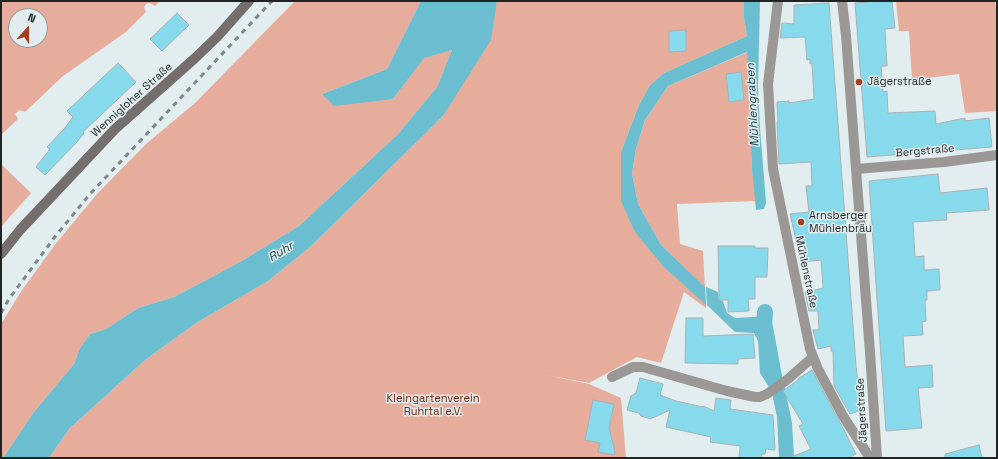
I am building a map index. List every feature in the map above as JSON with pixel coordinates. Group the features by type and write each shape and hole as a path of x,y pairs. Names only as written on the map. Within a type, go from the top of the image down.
{"main road":[{"name":"Wennigloher Straße","path":"1,254 20,230 115,129 194,59 217,37 249,1"}],"street":[{"name":"Mühlenstraße","path":"778,1 768,84 773,169 813,357 843,416 870,458"},
{"name":"Jägerstraße","path":"842,1 846,36 877,458"},
{"name":"Bergstraße","path":"856,169 944,162 997,155"},
{"path":"612,377 637,366 727,391 755,397 767,394 788,379 813,357"}],"green space":[{"path":"1,1 160,1 155,6 149,3 146,4 144,7 146,12 126,32 63,76 25,112 19,110 15,114 18,119 1,135"},
{"path":"295,1 421,1 387,69 322,94 393,99 424,57 452,50 437,87 398,134 299,226 240,262 174,297 138,308 106,329 90,334 80,348 74,364 34,412 3,458 1,458 1,324 22,290 57,242 97,194 146,144 195,103"},
{"name":"Kleingartenverein Ruhrtal e.V.","path":"497,1 744,1 744,18 747,36 664,73 650,85 639,105 621,152 635,232 705,287 706,308 684,292 661,363 637,357 589,383 546,375 589,384 621,398 626,458 49,458 69,429 145,360 196,323 268,281 310,247 443,116 495,9"},
{"path":"896,1 995,1 997,15 997,111 965,113 959,74 912,80 909,31 899,31"},
{"path":"748,52 752,170 756,201 677,204 680,244 703,251 705,287 661,245 638,204 632,173 636,149 645,120 668,86"},
{"path":"1,164 31,193 1,227"}],"water":[{"name":"Ruhr","path":"421,1 497,1 491,40 443,116 310,247 268,281 196,323 145,360 69,429 49,458 3,458 34,412 74,364 80,348 90,334 106,329 138,308 174,297 240,262 299,226 398,134 437,87 452,50 424,58 393,99 334,106 322,94 387,69"},
{"path":"744,1 760,1 758,88 766,203 764,209 756,210 752,170 747,52 668,86 645,120 636,149 632,173 638,204 661,245 705,287 706,305 663,266 635,232 621,201 621,152 639,105 650,85 664,73 747,36 744,18"},
{"path":"706,287 718,292 719,300 723,301 727,313 735,318 771,316 783,381 770,389 760,373 758,341 754,333 735,332 707,305"},
{"path":"784,384 792,423 794,458 779,458 777,417 772,393"}],"building":[{"path":"892,1 895,28 885,29 887,66 881,66 883,92 887,91 888,113 935,111 936,124 965,118 965,121 989,118 992,147 867,157 855,3"},
{"path":"829,3 856,366 861,410 850,414 834,386 833,351 831,351 831,346 818,349 813,330 819,330 818,311 809,311 805,292 823,288 821,260 801,262 790,214 809,212 806,186 812,186 811,162 779,164 777,102 789,101 789,103 814,99 812,63 810,64 810,59 807,60 805,37 780,38 782,23 794,24 794,5"},
{"path":"177,13 189,25 162,51 150,39"},
{"path":"686,30 686,51 669,52 669,31"},
{"path":"118,63 136,82 83,132 84,133 77,142 45,175 36,167 50,149 47,147 73,117 67,111"},
{"path":"741,72 744,100 729,102 726,74"},
{"path":"938,174 940,193 987,188 989,210 946,213 947,220 913,222 915,257 924,256 924,270 939,269 940,290 927,291 927,300 925,300 926,321 922,322 923,335 903,336 905,367 932,365 933,387 918,388 922,428 886,431 869,181"},
{"path":"718,246 755,246 755,248 768,248 767,277 755,277 755,299 748,299 749,311 728,312 728,300 719,300"},
{"path":"686,318 703,318 703,336 753,334 755,358 738,359 738,364 685,363"},
{"path":"812,370 856,454 848,458 789,458 811,449 799,426 803,424 783,391"},
{"path":"640,378 663,384 660,395 676,401 703,406 714,411 716,398 731,400 730,409 773,415 775,450 766,449 765,454 762,454 761,458 739,458 740,446 710,442 711,437 666,427 670,410 650,419 641,416 639,413 627,410 631,396 636,393"},
{"path":"593,400 614,404 609,428 615,455 598,452 600,443 585,440"},
{"path":"979,445 982,458 945,458 945,454"}],"waterway":[{"name":"Mühlengraben","path":"765,312 765,337"}],"railway":[{"path":"1,313 9,299 54,238 90,194 272,1"}],"place":[{"name":"Jägerstraße","path":"859,82"},
{"name":"Arnsberger Mühlenbräu","path":"801,222"}]}
